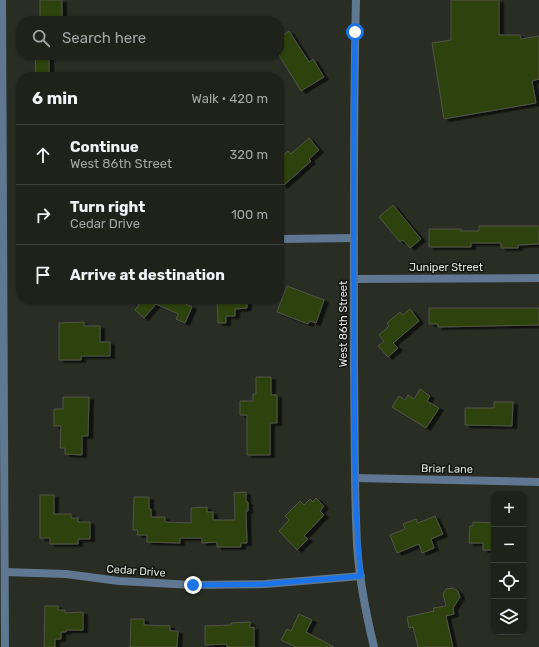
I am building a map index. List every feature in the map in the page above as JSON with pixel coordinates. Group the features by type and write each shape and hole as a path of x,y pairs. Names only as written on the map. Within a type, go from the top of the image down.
{"street":[{"path":"2,0 1,265 5,572 2,595 2,621 5,647"},
{"name":"West 86th Street","path":"356,0 354,84 355,478 357,545 368,625 374,647"},
{"path":"284,239 354,238"},
{"name":"Juniper Street","path":"354,279 539,278"},
{"name":"Briar Lane","path":"355,478 539,482"},
{"name":"Cedar Drive","path":"5,572 66,574 119,581 193,585 266,584 361,576"}],"building":[{"path":"40,0 62,0 62,16 40,16"},
{"path":"451,0 499,0 499,35 520,35 521,39 539,36 539,79 532,81 536,103 444,119 432,43 451,40"},
{"path":"289,31 309,62 313,59 324,77 301,91 282,60 284,60 284,34"},
{"path":"35,60 49,60 49,72 36,72"},
{"path":"309,138 319,150 309,159 311,161 284,185 284,154 288,151 291,154"},
{"path":"393,205 421,239 410,248 403,240 400,242 379,217"},
{"path":"479,226 539,226 539,244 518,245 518,248 501,248 501,243 471,243 471,247 429,247 429,229 461,229 461,231 479,231"},
{"path":"287,286 324,300 316,323 310,321 308,324 277,312 280,304 284,304 284,294"},
{"path":"138,304 156,304 144,318 135,310 139,305"},
{"path":"156,304 186,304 192,307 185,323 176,319 178,314"},
{"path":"217,304 247,304 247,308 235,309 235,316 226,316 226,323 218,323"},
{"path":"429,308 539,308 539,325 438,327 438,324 429,324"},
{"path":"410,309 419,321 393,343 398,348 388,357 378,346 384,341 379,335 389,326 387,323 400,312 403,315"},
{"path":"84,322 84,326 100,326 100,342 110,342 110,356 81,356 81,360 59,360 59,323"},
{"path":"256,377 271,377 271,395 277,395 277,423 270,423 270,455 247,455 247,415 240,415 240,401 253,401 253,394 256,394"},
{"path":"420,389 430,396 427,401 439,408 426,428 392,407 399,396 405,400 408,395 414,399"},
{"path":"63,397 89,397 88,436 82,436 82,455 65,454 65,448 60,448 61,426 54,426 54,409 63,409"},
{"path":"494,402 513,402 512,426 465,425 465,408 494,408"},
{"path":"246,492 246,502 248,502 248,511 246,511 247,543 241,543 241,547 217,547 217,542 202,543 202,538 180,538 180,543 147,542 147,535 137,535 138,530 133,530 134,497 149,497 151,517 165,517 165,522 191,523 191,508 207,507 207,512 213,512 213,520 235,520 234,493"},
{"path":"40,495 54,495 54,514 71,514 71,518 78,518 78,522 90,522 90,539 78,539 78,544 50,544 50,538 40,538"},
{"path":"316,498 324,506 320,511 324,515 304,536 308,539 297,550 279,531 289,520 285,516 300,501 304,505 310,499 313,502"},
{"path":"435,516 443,534 431,539 434,548 422,553 419,544 397,553 390,535 405,529 403,524 416,519 418,523"},
{"path":"473,522 491,523 491,550 483,550 483,543 469,543 470,526 473,526"},
{"path":"453,588 458,591 460,597 453,608 454,614 446,616 453,647 418,647 413,627 409,628 407,617 434,611 433,608 446,606 443,594 446,589"},
{"path":"45,606 58,606 58,610 65,610 65,613 83,612 83,630 66,630 66,632 61,632 61,639 55,639 55,647 44,647"},
{"path":"299,614 312,620 306,632 334,647 295,647 281,640 287,629 291,631"},
{"path":"131,619 144,619 144,625 170,626 170,631 178,631 177,647 130,647"},
{"path":"250,622 250,628 254,627 254,647 227,647 227,644 205,645 205,626 231,625 231,623"}],"route":[{"path":"193,585 304,582 361,576 357,545 355,478 355,32"}]}
